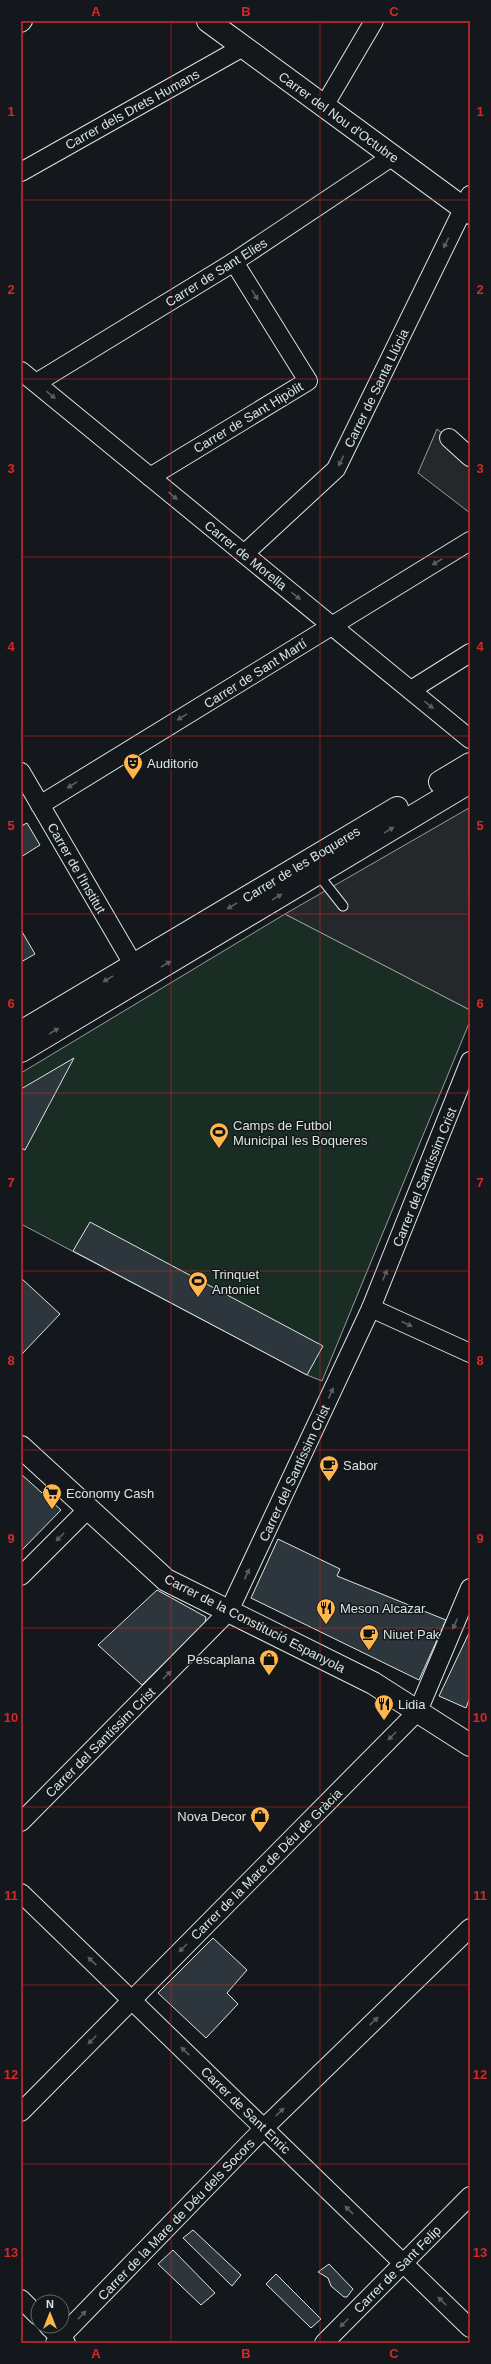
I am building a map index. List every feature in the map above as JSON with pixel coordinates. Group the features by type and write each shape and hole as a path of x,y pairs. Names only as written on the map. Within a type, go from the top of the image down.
{"street":[{"name":"Carrer del Nou d'Octubre","path":"208,21 393,156 468,205"},
{"path":"324,106 374,21"},
{"name":"Carrer dels Drets Humans","path":"21,172 243,46"},
{"name":"Carrer de Sant Elies","path":"36,383 234,262 393,156"},
{"name":"Carrer de Santa Llúcia","path":"244,554 336,469 468,205"},
{"name":"Carrer de Sant Hipòlit","path":"150,476 308,381 234,262"},
{"name":"Carrer de Morella","path":"21,371 470,739"},
{"path":"449,438 470,457"},
{"name":"Carrer de Sant Martí","path":"40,805 470,541"},
{"path":"411,690 470,653"},
{"name":"Carrer de les Boqueres","path":"21,1051 137,971 470,764"},
{"name":"Carrer de l'Institut","path":"21,772 137,971"},
{"name":"Carrer de les Boqueres","path":"21,1032 317,873 470,782"},
{"name":"Carrer del Santíssim Crist","path":"21,1822 229,1611 371,1308 470,1062"},
{"path":"371,1308 470,1354"},
{"name":"Carrer de la Constitució Espanyola","path":"21,1447 87,1510 166,1580 373,1683 418,1710 470,1745"},
{"path":"21,1576 87,1510"},
{"name":"Carrer de la Mare de Déu de Gràcia","path":"21,2112 418,1710 470,1588"},
{"name":"Carrer de Sant Enric","path":"21,1893 470,2328"},
{"name":"Carrer de la Mare de Déu dels Socors","path":"57,2337 264,2128 470,1928"},
{"name":"Carrer de Sant Felip","path":"324,2343 470,2196"},
{"path":"21,2299 30,2308"}],"lane":[{"path":"317,873 343,906"}],"green space":[{"name":"Camps de Futbol Municipal les Boqueres","path":"285,914 470,1010 470,1021 322,1381 307,1375 21,1224 21,1073"}],"shaded area":[{"path":"437,429 470,457 470,513 418,473"},
{"path":"469,808 470,1010 285,914"}],"building":[{"path":"27,823 40,845 21,857 21,826"},
{"path":"21,930 35,954 21,962"},
{"path":"74,1058 25,1150 21,1148 21,1089"},
{"name":"Trinquet Antoniet","path":"90,1222 323,1346 307,1375 73,1251"},
{"path":"21,1278 60,1314 21,1355"},
{"path":"21,1474 61,1510 21,1551"},
{"path":"278,1539 340,1569 337,1576 446,1620 419,1680 251,1598"},
{"path":"157,1590 206,1617 205,1623 142,1685 98,1645"},
{"path":"470,1631 470,1697 466,1708 439,1696"},
{"path":"213,1938 247,1970 227,1993 238,2004 206,2038 158,1993"},
{"path":"193,2230 241,2275 232,2286 183,2238"},
{"path":"173,2250 215,2293 201,2305 158,2264"},
{"path":"329,2264 353,2289 347,2297 344,2297 331,2286 328,2278 318,2272"},
{"path":"276,2274 321,2319 311,2328 266,2284"}],"place":[{"name":"Auditorio","path":"133,780"},
{"name":"Camps de Futbol Municipal les Boqueres","path":"219,1149"},
{"name":"Trinquet Antoniet","path":"198,1298"},
{"name":"Sabor","path":"329,1482"},
{"name":"Economy Cash","path":"52,1510"},
{"name":"Meson Alcazar","path":"326,1625"},
{"name":"Niuet Pak","path":"369,1651"},
{"name":"Pescaplana","path":"269,1676"},
{"name":"Lidia","path":"384,1721"},
{"name":"Nova Decor","path":"260,1833"}]}
